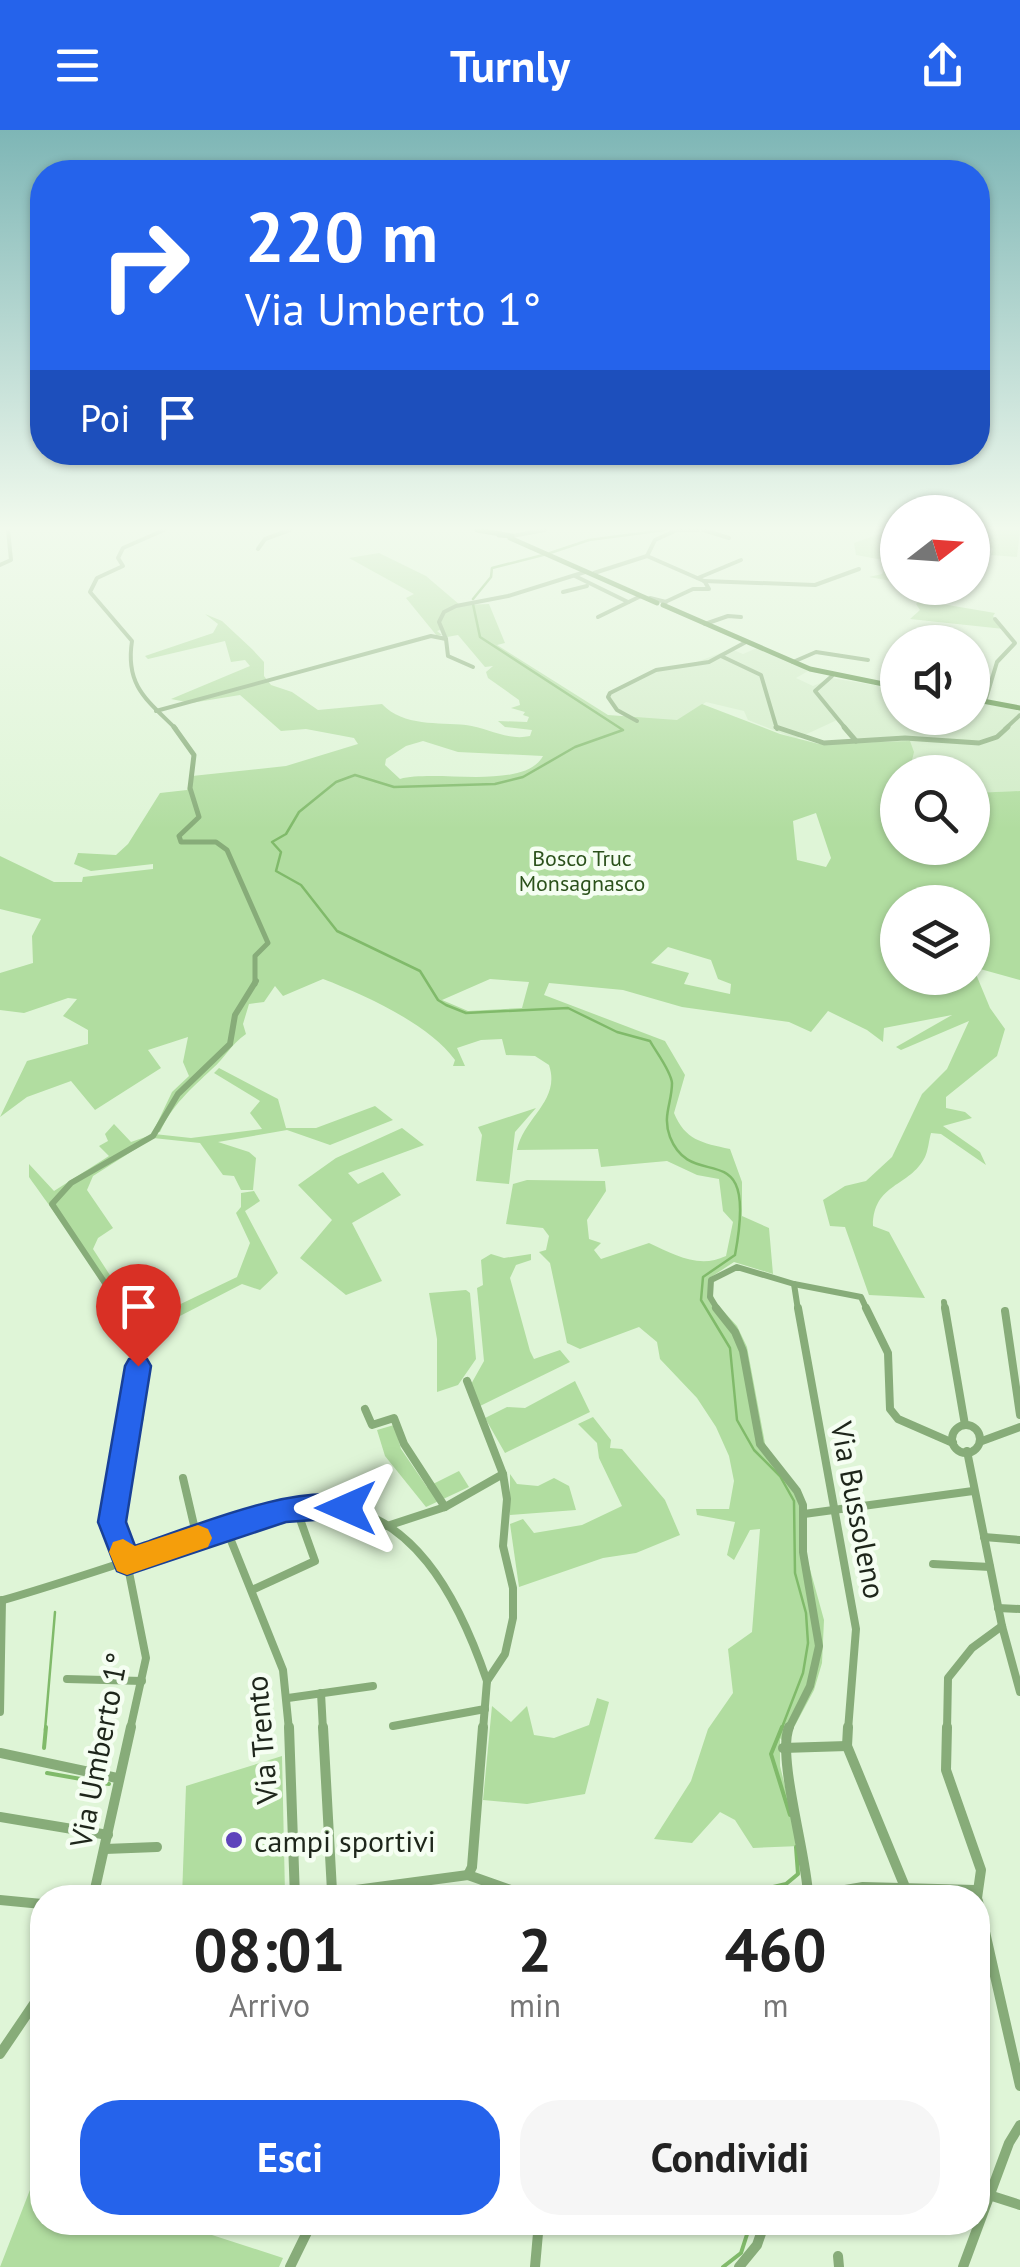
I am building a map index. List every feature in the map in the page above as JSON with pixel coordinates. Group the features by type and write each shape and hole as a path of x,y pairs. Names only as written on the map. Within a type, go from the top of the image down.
{"street":[{"path":"122,630 132,641 128,659 134,681 154,712 432,636 446,638"},
{"path":"443,630 448,656 474,667"},
{"path":"718,630 832,676 880,684"},
{"path":"637,721 617,710 610,693 656,670 691,666 746,642"},
{"path":"990,685 997,662 1017,645"},
{"path":"793,662 816,652 868,660"},
{"path":"721,656 762,675 778,729 824,743 906,738 988,742 1020,715"},
{"path":"832,676 815,691 856,741"},
{"path":"990,703 1020,708"},
{"name":"Via Umberto 1°","path":"96,1885 146,1658 127,1562 112,1522 140,1357 138,1332 72,1240 52,1204 78,1179 152,1137 170,1103 228,1048 236,1031 235,1014 250,999 259,971 255,956 268,942 227,850 216,842 181,842 180,836 199,817 190,790 196,760 177,728 154,712"},
{"path":"807,1885 806,1858 783,1748 784,1737 810,1689 821,1650 822,1633 803,1552 804,1514 798,1492 761,1446 741,1343 710,1294 712,1280 737,1267 794,1284 861,1297 888,1353 890,1409 898,1420 967,1452 1020,1428"},
{"name":"Via Bussoleno","path":"794,1284 856,1628 847,1746 904,1885"},
{"path":"944,1302 964,1426"},
{"path":"1005,1311 1020,1415"},
{"path":"466,1382 502,1474 507,1499 504,1546 513,1588 513,1618 505,1654 488,1681"},
{"path":"366,1409 372,1425 394,1418 404,1444 444,1507"},
{"path":"953,1443 952,1430 964,1426 978,1433 982,1442"},
{"path":"967,1452 998,1608 1020,1692"},
{"path":"387,1526 444,1507 502,1474"},
{"path":"183,1478 197,1538"},
{"path":"804,1514 973,1490"},
{"path":"252,1590 315,1562 296,1508"},
{"path":"0,1712 1,1601 296,1508 346,1508 387,1526 409,1541 433,1569 475,1643 488,1681 472,1867 468,1875"},
{"name":"Via Trento","path":"226,1528 283,1670 288,1698 295,1885"},
{"path":"984,1537 1020,1540"},
{"path":"932,1564 990,1568"},
{"path":"998,1608 1020,1609"},
{"path":"978,1885 981,1870 946,1770 948,1678 972,1648 1002,1626"},
{"path":"66,1679 142,1681"},
{"path":"288,1698 373,1686"},
{"path":"321,1693 332,1885"},
{"path":"393,1726 485,1709"},
{"path":"783,1748 847,1746"},
{"path":"0,1753 117,1778"},
{"path":"0,1817 108,1835"},
{"path":"105,1849 157,1847"},
{"path":"414,1885 468,1875 490,1885"},
{"path":"0,1900 30,1903"},
{"path":"990,1956 1020,2086"},
{"path":"0,2054 30,2010"},
{"path":"990,2192 1020,2125"},
{"path":"990,2194 1020,2206"},
{"path":"290,2267 306,2235"},
{"path":"535,2267 537,2235"},
{"path":"739,2267 760,2235"},
{"path":"963,2267 974,2235"}],"shaded area":[{"path":"757,648 773,652 808,671 796,678 813,686 832,678 880,686 880,735 990,735 990,705 1020,711 1020,791 990,792 990,755 888,755 858,743 837,720 796,739 748,720 744,711 706,702 679,722 635,723 616,708 607,693 655,669 689,665 731,649 743,654"}],"green space":[{"name":"Bosco Truc Monsagnasco","path":"215,630 231,630 264,662 264,676 271,685 292,692 318,710 382,704 411,720 466,725 514,737 530,736 532,730 505,727 498,721 527,722 529,717 511,708 520,705 519,700 488,678 486,672 493,666 485,667 458,635 447,637 443,630 500,630 505,643 497,645 608,715 677,720 702,704 780,734 819,744 910,741 913,755 880,755 880,865 990,865 990,792 1020,791 1020,980 990,972 990,885 880,885 880,995 985,995 1005,1029 997,1056 946,1097 946,1108 965,1112 972,1118 943,1126 980,1152 986,1165 941,1134 931,1133 926,1155 918,1167 885,1193 875,1212 873,1226 889,1232 925,1298 869,1295 845,1227 830,1226 823,1200 845,1186 866,1181 892,1157 922,1094 947,1069 969,1021 901,1050 896,1047 952,1015 884,1028 883,1042 828,1011 811,1032 789,1022 682,1007 623,990 549,983 544,995 665,1041 685,1075 674,1113 678,1122 696,1139 730,1149 742,1182 742,1216 769,1228 773,1274 734,1262 708,1279 715,1302 737,1326 747,1347 767,1454 799,1492 805,1551 824,1620 822,1663 814,1690 785,1744 780,1738 780,1766 800,1846 753,1848 735,1820 720,1812 692,1843 654,1839 691,1781 708,1729 733,1693 728,1649 752,1632 760,1529 750,1530 734,1560 727,1555 735,1522 697,1515 696,1509 729,1509 734,1481 729,1456 697,1398 660,1359 657,1342 639,1327 580,1349 567,1343 550,1263 539,1252 546,1250 549,1236 543,1228 506,1224 513,1184 527,1180 605,1181 606,1191 587,1220 589,1239 601,1243 594,1250 601,1259 649,1243 687,1259 716,1260 726,1256 733,1222 723,1211 719,1179 697,1175 667,1161 601,1167 598,1149 517,1150 550,1089 549,1065 535,1056 506,1055 502,1039 481,1040 457,1048 465,1066 453,1066 455,1060 444,1047 413,1023 323,979 283,996 275,986 264,1002 249,1004 243,1024 246,1034 183,1098 160,1132 153,1132 172,1092 189,1076 183,1062 188,1037 148,1050 161,1068 95,1110 71,1081 27,1097 0,1117 27,1061 88,1044 88,1030 63,1016 77,999 68,998 24,1013 0,1010 0,973 33,963 32,936 41,919 0,909 0,856 54,882 82,882 83,877 153,869 153,864 91,871 74,864 78,853 116,855 128,844 160,793 187,790 192,776 286,766 358,744 354,738 306,729 281,731 240,695 191,703 171,699 250,666 245,660 231,662 225,641 148,659 145,656","holes":["423,741 458,752 543,756 533,767 499,776 400,779 385,765 386,759 406,746","816,813 831,858 826,867 797,860 793,821","668,947 711,960 718,979 731,984 730,994 684,984 689,973 651,963","490,979 529,982 522,1008 468,1011 442,1000"]},
{"path":"219,1068 278,1099 286,1128 316,1128 375,1106 393,1120 330,1145 287,1130 218,1142 256,1158 253,1190 241,1190 234,1176 223,1175 200,1143 153,1138 93,1176 87,1190 113,1228 98,1238 93,1249 141,1323 237,1277 250,1243 236,1213 241,1207 241,1193 254,1191 260,1201 245,1211 278,1273 260,1290 242,1284 145,1334 147,1377 137,1383 135,1408 143,1409 144,1419 128,1458 119,1449 132,1376 129,1334 99,1276 29,1177 29,1164 54,1191 109,1156 99,1146 108,1141 105,1134 114,1124 131,1142 154,1134 191,1138 262,1129 250,1113 260,1101 214,1073"},
{"path":"536,1108 515,1132 509,1184 476,1181 482,1135 478,1127"},
{"path":"402,1128 424,1145 348,1173 358,1184 383,1172 401,1195 352,1223 382,1281 346,1295 300,1258 332,1220 298,1185 336,1158"},
{"path":"491,1254 504,1258 531,1254 531,1260 516,1265 510,1278 530,1351 534,1359 560,1350 570,1362 478,1407 470,1386 484,1361 477,1288 483,1285 481,1260"},
{"path":"429,1293 470,1293 476,1359 458,1385 437,1392 437,1339"},
{"path":"575,1381 590,1412 505,1453 485,1418 507,1407 525,1408"},
{"path":"593,1417 611,1440 610,1448 622,1449 665,1500 680,1535 636,1553 603,1558 519,1587 510,1524 523,1519 534,1533 582,1525 622,1506 599,1458 597,1443 578,1424"},
{"path":"394,1425 401,1449 427,1487 459,1471 469,1487 426,1507 385,1456 377,1430"},
{"path":"510,1474 517,1484 538,1486 554,1478 569,1486 576,1510 510,1515"},
{"path":"597,1698 609,1702 585,1794 527,1804 483,1800 492,1706 511,1722 527,1706 534,1735 554,1738 589,1725"},
{"name":"campi sportivi","path":"282,1756 285,1885 182,1885 186,1786"},
{"path":"30,2190 30,2235 212,2235 283,2258 279,2267 0,2267"}],"waterway":[{"path":"478,630 480,637 623,730 575,747 523,777 495,784 394,787 355,775 336,782 299,812 286,834 272,842 281,852 276,871 301,885 337,931 420,971 438,1000 446,1005 466,1013 568,1008 617,1032 650,1041 671,1078 667,1123 680,1154 731,1177 738,1191 740,1216 735,1255 703,1277 701,1300 730,1348 737,1420 754,1450 780,1476 794,1501 795,1573 806,1613 808,1643 803,1673 781,1730"},
{"path":"45,1730 55,1612"},
{"path":"44,1748 46,1727"},
{"path":"782,1727 771,1754 790,1815"},
{"path":"47,1773 109,1784"},
{"path":"782,1885 798,1874 796,1847"},
{"path":"723,2267 741,2253 747,2235"}],"slow traffic":[{"path":"123,1552 127,1562 198,1538"}],"place":[{"name":"campi sportivi","path":"234,1840"}],"route":[{"path":"138,1366 112,1522 127,1562 286,1510 346,1508"}]}
